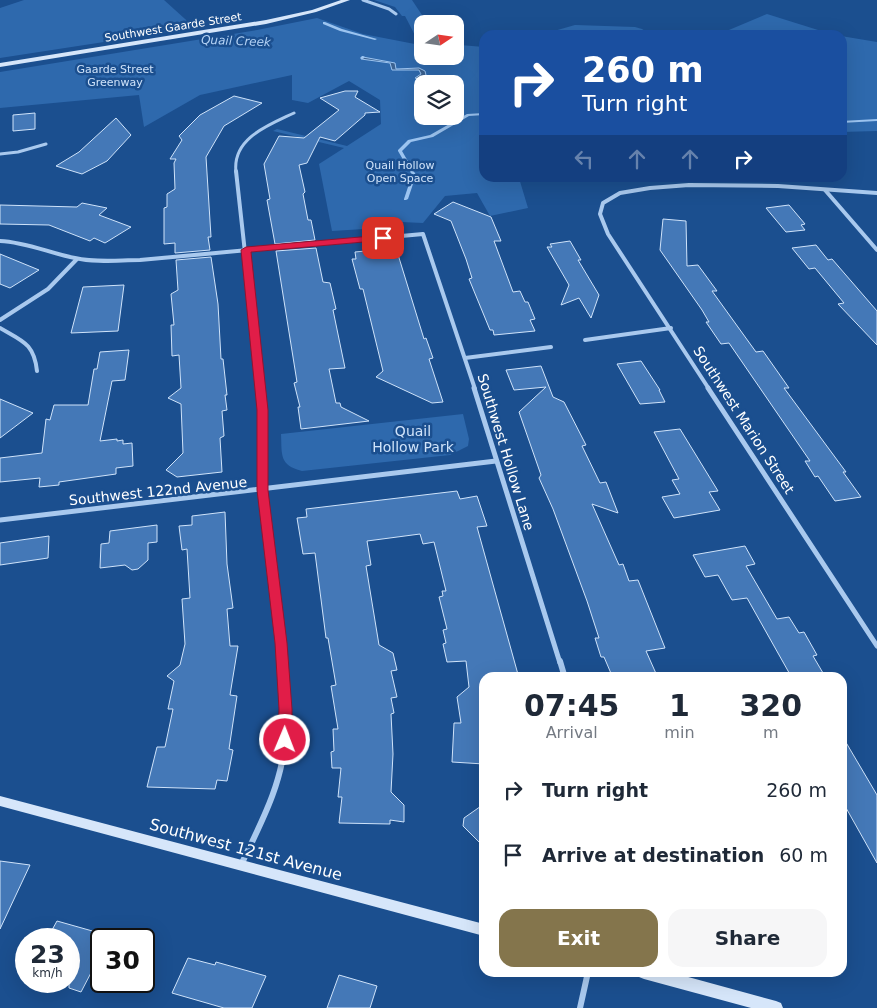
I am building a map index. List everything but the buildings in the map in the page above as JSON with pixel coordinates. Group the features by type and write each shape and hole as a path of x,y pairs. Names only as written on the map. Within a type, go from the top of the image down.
{"main road":[{"name":"Southwest Gaarde Street","path":"0,65 266,22 314,11 348,0"},
{"name":"Southwest 121st Avenue","path":"0,801 479,929"},
{"path":"662,977 776,1008"}],"street":[{"path":"363,0 389,9 396,14"},
{"path":"241,865 265,815 280,771 285,740 286,709 281,643 263,490 262,410 235,163 238,149 251,135 294,113"},
{"path":"0,154 18,152 46,144"},
{"name":"Southwest Marion Street","path":"825,190 768,185 656,187 629,190 611,197 601,205 599,213 608,234 877,646"},
{"path":"825,190 877,194"},
{"path":"825,190 877,250"},
{"name":"Southwest Hollow Lane","path":"246,250 423,234 465,358 564,672"},
{"path":"0,241 41,247 77,259 140,260 246,250"},
{"path":"0,320 48,289 77,259"},
{"path":"0,328 32,348 36,356 37,371"},
{"path":"584,340 670,328"},
{"path":"465,358 551,347"},
{"name":"Southwest 122nd Avenue","path":"0,520 496,461"},
{"path":"580,1008 587,977"}],"green space":[{"name":"Gaarde Street Greenway","path":"24,0 164,0 195,28 0,58 0,8"},
{"name":"Quail Hollow Open Space","path":"374,0 412,0 422,15 414,15 414,33 405,16 402,16 395,7"},
{"path":"767,14 818,30 729,30"},
{"name":"Quail Hollow Open Space","path":"317,18 363,34 414,44 414,65 464,65 464,45 479,47 479,182 520,182 528,208 490,216 477,193 445,196 423,223 401,222 380,228 332,231 319,164 344,148 273,131 277,129 347,146 381,124 380,100 349,81 308,103 292,100 292,75 200,95 144,127 139,95 0,108 0,72 257,30"},
{"path":"575,25 635,27 644,30 558,30"},
{"path":"847,37 877,42 877,131 847,132"},
{"name":"Quail Hollow Park","path":"463,414 469,439 468,446 450,455 302,471 289,466 283,458 281,434"}],"shaded area":[{"path":"363,57 395,63 396,69 419,68 425,71 426,75 420,75 421,74 419,70 392,70 390,63 361,59"}],"waterway":[{"path":"324,23 341,30 375,39"},
{"name":"Quail Creek","path":"406,199 414,175 400,151 410,141 431,136 468,115 479,114"},
{"name":"Quail Creek","path":"847,122 877,120"}],"route":[{"path":"285,740 286,709 281,643 263,490 262,410 246,250 383,238"}]}
